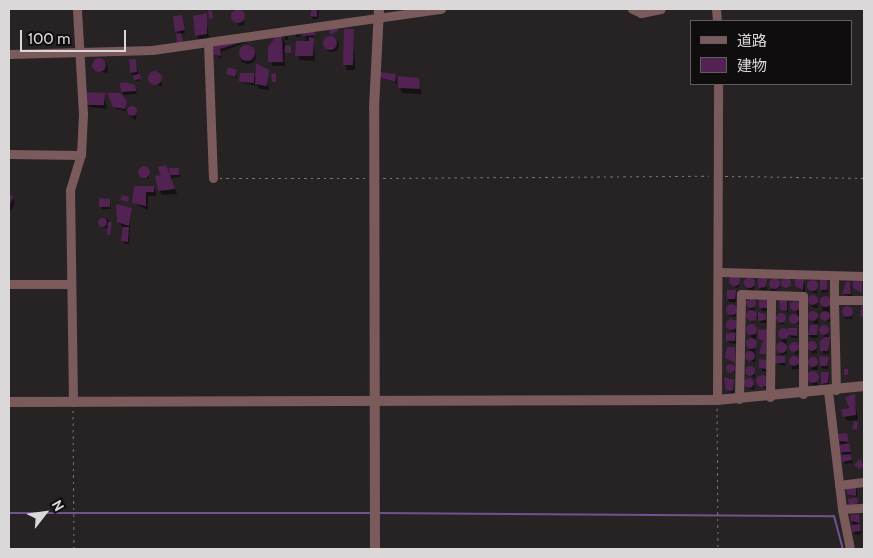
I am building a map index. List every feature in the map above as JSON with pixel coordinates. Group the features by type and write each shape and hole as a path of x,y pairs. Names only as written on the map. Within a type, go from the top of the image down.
{"street":[{"path":"72,402 70,190 81,155 77,9"},
{"path":"9,54 78,54 208,43 378,14 441,9"},
{"path":"632,9 641,13 661,9"},
{"path":"375,549 374,178 378,14"},
{"path":"208,43 213,178"},
{"path":"717,400 720,272 718,85"},
{"path":"9,154 81,155"},
{"path":"720,272 834,277 864,276"},
{"path":"834,277 832,390 839,485 850,549"},
{"path":"9,284 70,284"},
{"path":"739,398 741,294 803,296 803,394"},
{"path":"770,397 771,295"},
{"path":"834,300 864,300"},
{"path":"9,402 717,400 803,394 864,386"},
{"path":"839,485 864,482"},
{"path":"842,509 864,508"}],"path":[{"path":"213,178 719,176 864,178"},
{"path":"717,400 718,549"},
{"path":"72,402 74,549"}],"building":[{"path":"238,9 243,11 245,16 243,21 238,23 233,21 231,16 233,11"},
{"path":"311,9 317,9 317,17 310,16"},
{"path":"212,10 213,18 209,19 208,11"},
{"path":"207,13 207,34 195,36 193,16"},
{"path":"182,15 185,30 175,32 173,16"},
{"path":"337,27 338,31 330,35 329,28"},
{"path":"344,29 354,29 353,65 343,65"},
{"path":"314,30 315,35 303,36 302,31"},
{"path":"181,33 183,42 177,43 176,34"},
{"path":"277,35 282,35 283,62 268,62 268,47"},
{"path":"327,36 333,36 337,43 333,50 327,50 323,46 323,40"},
{"path":"309,37 314,38 313,56 295,56 296,41 309,41"},
{"path":"255,38 220,49 221,56 214,55 212,46"},
{"path":"247,45 253,47 255,53 253,59 247,61 241,59 239,53 241,47"},
{"path":"285,45 291,46 291,53 285,53"},
{"path":"96,58 102,58 106,65 102,72 96,72 92,68 92,62"},
{"path":"129,59 136,59 137,72 130,73"},
{"path":"256,63 269,70 267,86 255,84"},
{"path":"228,67 237,70 235,77 226,74"},
{"path":"152,71 158,71 162,78 158,85 152,85 148,81 148,75"},
{"path":"379,72 396,74 395,82 379,77"},
{"path":"240,73 254,73 254,83 239,82"},
{"path":"276,73 276,82 272,82 271,74"},
{"path":"140,74 141,79 134,80 133,75"},
{"path":"398,76 419,78 420,89 398,88"},
{"path":"125,82 135,85 136,91 121,92 120,83"},
{"path":"86,92 105,93 104,105 85,105"},
{"path":"107,93 121,93 127,101 125,109 113,107"},
{"path":"132,106 137,111 132,116 127,111"},
{"path":"166,165 175,189 158,191 155,176 160,175 158,167"},
{"path":"144,166 150,172 144,178 138,172"},
{"path":"169,168 179,168 179,175 170,175"},
{"path":"134,186 154,186 154,192 146,192 146,206 132,203"},
{"path":"9,195 13,196 9,208"},
{"path":"122,195 129,197 128,202 120,200"},
{"path":"99,198 110,199 110,207 99,207"},
{"path":"116,204 132,208 129,226 117,222"},
{"path":"102,218 106,222 102,226 98,222"},
{"path":"108,222 112,222 110,235 107,235"},
{"path":"123,227 129,227 128,242 121,241"},
{"path":"732,275 736,275 739,280 738,284 732,285 729,282 729,278"},
{"path":"747,277 751,277 754,282 753,286 747,287 744,284 744,280"},
{"path":"758,277 767,277 766,287 758,288"},
{"path":"774,277 780,283 774,289 768,283"},
{"path":"784,278 788,278 791,283 790,287 784,288 781,285 781,281"},
{"path":"795,279 804,279 803,290 795,286"},
{"path":"810,280 814,280 817,285 816,289 810,290 807,287 807,283"},
{"path":"820,280 827,280 827,290 820,290"},
{"path":"853,280 862,280 862,293 853,288"},
{"path":"846,282 850,282 851,294 842,294"},
{"path":"727,290 736,290 735,299 727,299"},
{"path":"811,295 815,295 818,300 817,304 811,305 808,302 808,298"},
{"path":"823,296 827,296 830,301 829,305 823,306 820,303 820,299"},
{"path":"751,298 756,303 751,308 746,303"},
{"path":"759,298 768,300 768,308 759,308"},
{"path":"779,299 787,299 787,311 780,310"},
{"path":"793,301 797,301 800,306 799,310 793,311 790,308 790,304"},
{"path":"729,304 733,304 736,309 735,313 729,314 726,311 726,307"},
{"path":"862,304 864,304 864,317 860,316"},
{"path":"845,306 849,306 852,311 851,315 845,316 842,313 842,309"},
{"path":"749,310 753,310 756,315 755,319 749,320 746,317 746,313"},
{"path":"811,311 815,311 818,316 817,320 811,321 808,318 808,314"},
{"path":"823,311 827,311 830,316 829,320 823,321 820,318 820,314"},
{"path":"758,312 765,314 766,320 758,321"},
{"path":"779,313 783,313 786,318 785,322 779,323 776,320 776,316"},
{"path":"792,314 796,314 799,319 796,324 792,324 789,321 789,317"},
{"path":"729,319 733,319 736,324 735,328 729,329 726,326 726,322"},
{"path":"749,324 753,324 756,329 755,333 749,334 746,331 746,327"},
{"path":"810,325 818,325 817,335 808,335"},
{"path":"824,325 829,330 824,335 819,330"},
{"path":"781,328 785,328 788,333 787,337 781,338 778,335 778,331"},
{"path":"788,328 797,328 797,336 789,335"},
{"path":"758,329 767,330 766,354 759,354 763,340 758,339"},
{"path":"726,333 735,333 735,341 726,341"},
{"path":"751,337 757,343 751,349 745,343"},
{"path":"825,337 830,337 828,351 820,351 820,341"},
{"path":"781,341 787,347 781,353 775,347"},
{"path":"810,341 814,341 817,346 816,350 810,351 807,348 807,344"},
{"path":"792,342 796,342 799,347 798,351 792,352 789,349 789,345"},
{"path":"727,347 735,347 735,363 725,358"},
{"path":"748,351 752,351 755,356 754,360 748,361 745,358 745,354"},
{"path":"775,356 785,356 785,363 775,363"},
{"path":"792,356 796,356 799,361 798,365 792,366 789,363 789,359"},
{"path":"819,356 829,357 827,366 820,366"},
{"path":"811,357 815,357 818,362 817,366 811,367 808,364 808,360"},
{"path":"759,359 767,360 767,369 759,368"},
{"path":"730,363 735,368 730,373 725,368"},
{"path":"748,366 752,366 755,371 754,375 748,376 745,373 745,369"},
{"path":"844,369 848,369 848,375 844,375"},
{"path":"813,371 819,377 813,383 807,377"},
{"path":"821,372 829,372 828,383 821,384"},
{"path":"760,375 764,375 768,381 764,387 760,387 756,383 756,379"},
{"path":"724,377 734,380 733,391 726,390"},
{"path":"749,378 754,383 749,388 744,383"},
{"path":"855,394 856,415 843,417 841,410 849,408 845,397"},
{"path":"854,421 858,422 857,430 852,429"},
{"path":"847,433 849,442 839,441 838,434"},
{"path":"849,443 851,452 840,452 839,445"},
{"path":"851,454 852,460 842,462 841,455"},
{"path":"860,459 864,466 859,469 854,465"},
{"path":"856,486 856,496 847,494 846,487"},
{"path":"857,497 858,503 849,505 848,499"},
{"path":"859,514 860,523 851,521 850,515"},
{"path":"860,524 861,531 852,532 851,525"}],"waterway":[{"path":"9,513 371,513"},
{"path":"379,513 834,516 843,549"}]}
